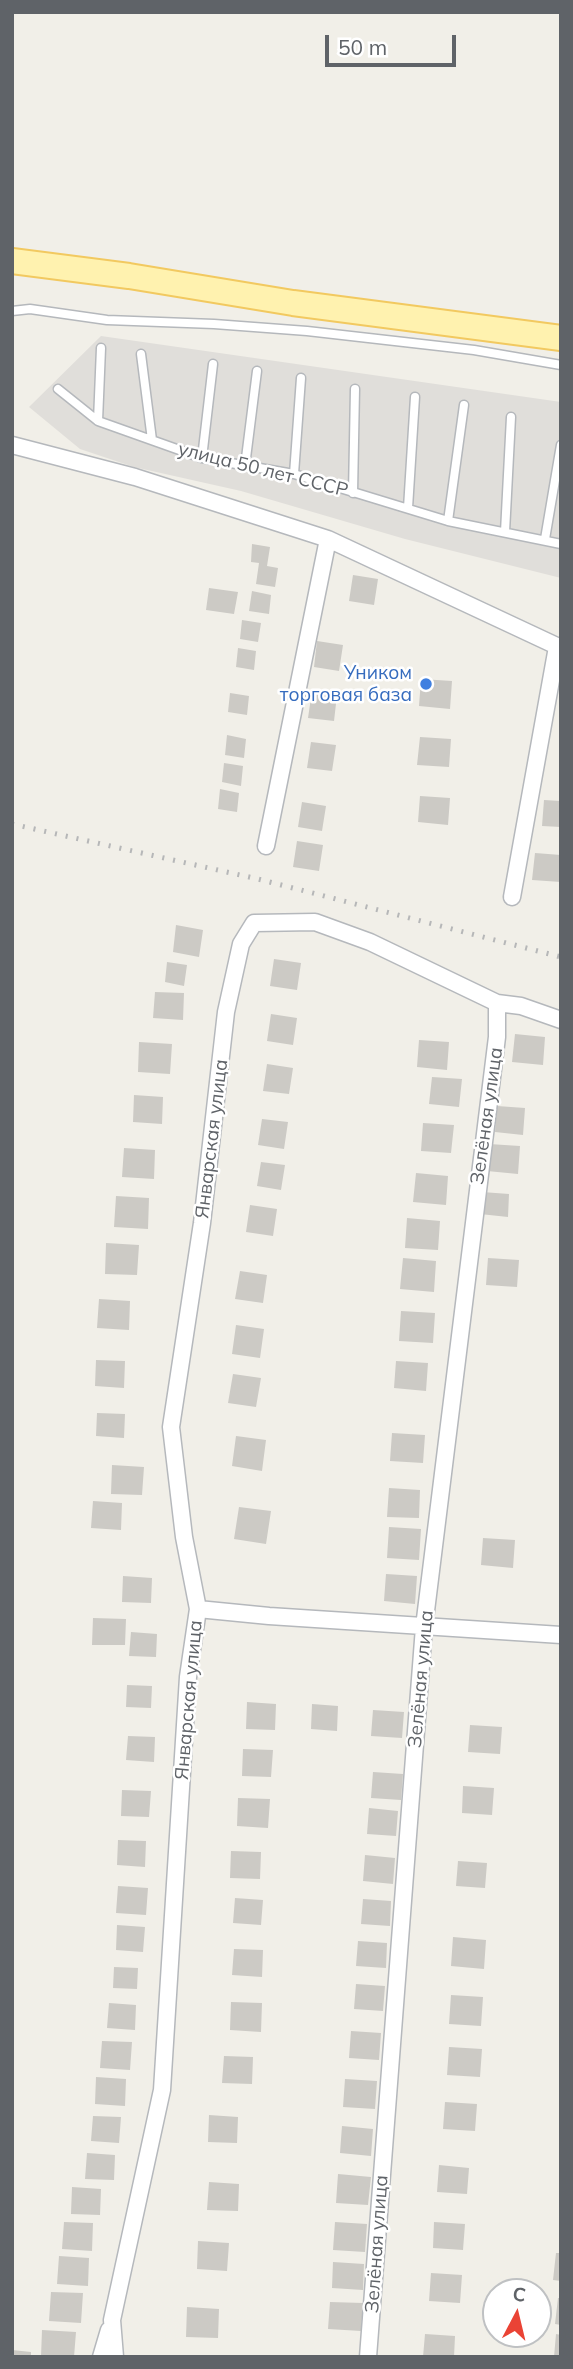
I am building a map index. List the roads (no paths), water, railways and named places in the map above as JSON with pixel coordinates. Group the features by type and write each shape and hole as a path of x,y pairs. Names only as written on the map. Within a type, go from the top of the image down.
{"main road":[{"path":"12,261 129,276 293,303 561,338"}],"street":[{"path":"12,445 135,477 328,539 559,647 512,897"},
{"path":"266,846 328,539"},
{"name":"Январская улица","path":"115,2357 112,2320 163,2090 188,1677 198,1609 184,1537 171,1427 202,1223 226,1012 241,944 254,923 315,922 370,942 497,1003"},
{"path":"497,1003 521,1006 561,1020"},
{"name":"Зелёная улица","path":"368,2357 424,1627 497,1037 497,1003"},
{"path":"198,1609 561,1635"},
{"path":"101,2357 112,2320"}],"lane":[{"path":"12,311 30,309 107,320 307,331 474,350 561,365"},
{"path":"98,421 101,348"},
{"path":"141,354 152,440"},
{"path":"202,458 213,365"},
{"path":"245,466 257,371"},
{"path":"294,474 301,378"},
{"name":"улица 50 лет СССР","path":"58,389 98,421 202,458 294,474 449,521 561,544"},
{"path":"353,493 355,389"},
{"path":"408,508 415,397"},
{"path":"449,521 464,405"},
{"path":"505,532 511,417"},
{"path":"545,539 561,445"}],"railway":[{"path":"12,824 258,879 561,957"}],"place":[{"name":"Уником торговая база","path":"426,684"}]}
